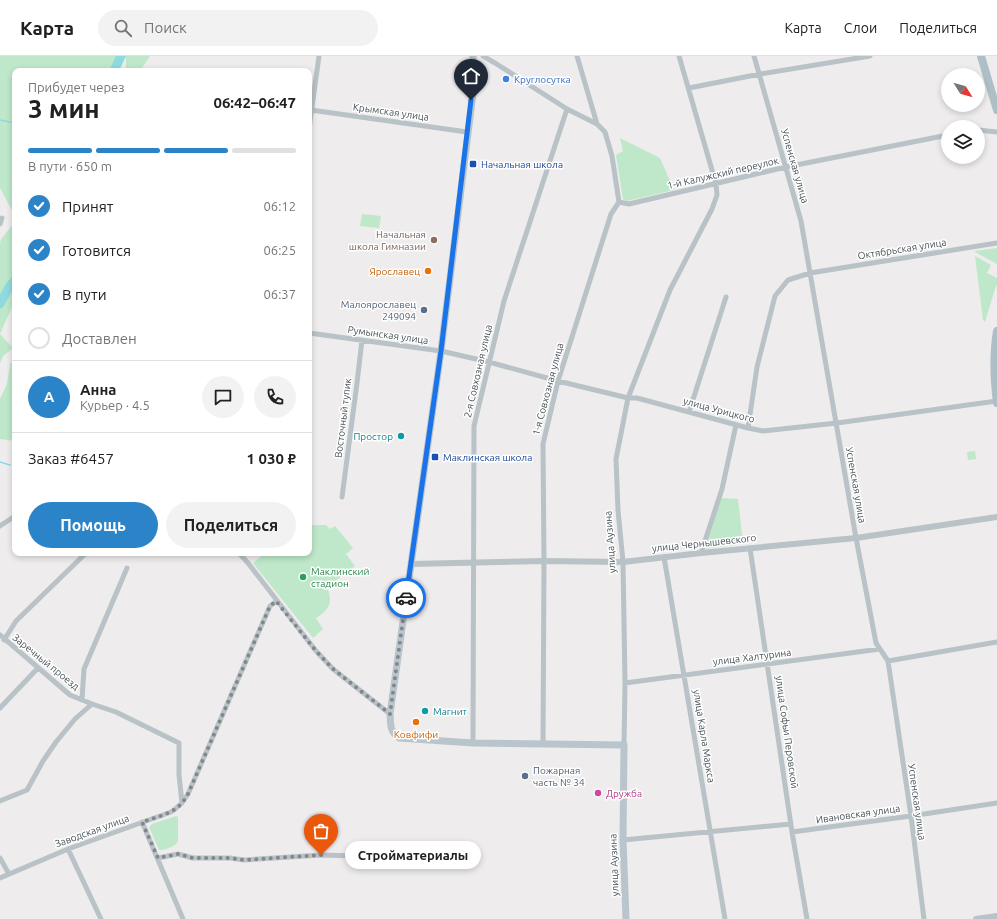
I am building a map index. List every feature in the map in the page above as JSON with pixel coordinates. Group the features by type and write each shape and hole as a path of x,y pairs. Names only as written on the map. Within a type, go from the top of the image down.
{"main road":[{"path":"473,56 474,85 441,351 390,714 392,733 399,738 473,743 624,745"},
{"path":"981,56 997,110"},
{"path":"997,331 994,368 997,402"},
{"name":"улица Аузина","path":"624,745 623,840 626,919"}],"street":[{"path":"312,103 319,56"},
{"path":"483,56 567,109 597,124 605,132 611,154 619,202"},
{"path":"577,56 597,124"},
{"path":"679,56 716,184"},
{"name":"Успенская улица","path":"754,56 801,221 856,538 876,643 888,661 911,816 924,919"},
{"path":"689,88 760,74 870,56"},
{"name":"2-я Совхозная улица","path":"473,743 474,426 504,301 567,109"},
{"name":"Крымская улица","path":"312,110 467,132"},
{"path":"985,131 997,132"},
{"name":"1-й Калужский переулок","path":"619,202 629,204 786,167 941,136"},
{"name":"улица Аузина","path":"624,745 625,683 623,562 618,510 616,459 628,398 670,290 712,210 717,195 716,184"},
{"name":"1-я Совхозная улица","path":"543,744 543,444 558,381 611,214 619,202"},
{"path":"0,224 2,218"},
{"name":"Октябрьская улица","path":"810,273 997,243"},
{"path":"748,428 757,367 775,296 788,280 810,273"},
{"path":"690,412 726,297"},
{"name":"Румынская улица","path":"312,333 441,351"},
{"name":"Восточный тупик","path":"342,497 362,340"},
{"name":"улица Урицкого","path":"441,351 628,398 637,398 763,431 997,402"},
{"path":"701,553 722,489 736,425"},
{"name":"улица Чернышевского","path":"410,564 544,561 623,562 856,538 997,517"},
{"path":"0,526 12,518"},
{"name":"улица Софьи Перовской","path":"750,548 792,832 807,919"},
{"path":"4,640 16,621 83,556"},
{"path":"242,556 316,651 333,669 390,714"},
{"name":"улица Карла Маркса","path":"664,557 725,919"},
{"path":"82,700 84,669 127,568"},
{"name":"Заводская улица","path":"0,878 68,849 171,812 182,803 188,794 270,606 276,601"},
{"name":"Заречный проезд","path":"0,635 70,695 116,712 178,743 182,803"},
{"path":"888,661 997,642"},
{"name":"улица Халтурина","path":"625,683 880,649"},
{"path":"0,708 38,668"},
{"path":"0,802 27,790 43,761 56,742 75,719 92,704"},
{"name":"Ивановская улица","path":"792,832 997,803"},
{"path":"142,822 183,919"},
{"path":"623,840 791,824"},
{"path":"68,849 101,919"},
{"path":"158,858 178,854 193,858 230,858 244,860 321,855 356,856 390,860"},
{"path":"0,858 9,874"},
{"path":"976,919 997,916"}],"green space":[{"path":"0,56 150,56 142,68 126,68 126,57 116,63 116,68 12,68 12,210 0,188"},
{"path":"620,138 660,158 674,190 627,201 623,199 616,155 623,151"},
{"path":"362,214 381,216 379,228 360,226"},
{"path":"12,226 12,307 0,334 0,244 1,239"},
{"path":"997,248 997,264 975,252 975,251"},
{"path":"975,256 991,265 987,273 997,278 997,284 985,322 983,320"},
{"path":"0,334 12,349 3,356 0,363"},
{"path":"12,362 12,441 0,439 0,399 7,384 10,364"},
{"path":"975,451 976,459 968,460 967,452"},
{"path":"721,498 738,499 743,543 705,549"},
{"name":"Маклинский стадион","path":"312,525 326,525 330,529 335,526 353,548 346,554 355,566 327,587 330,603 327,609 316,618 323,629 313,638 253,563 261,556 312,556"},
{"path":"176,816 178,817 178,841 170,848 159,850 149,827 152,824"}],"waterway":[{"path":"115,68 121,56"},
{"path":"0,120 12,122"},
{"path":"0,304 12,284"},
{"path":"0,462 10,465"}],"way so far":[{"path":"321,855 244,860 230,858 193,858 182,854 176,854 158,858 142,822 171,812 182,803 188,794 270,606 276,601 316,651 333,669 390,714 406,598"}],"place":[{"name":"Круглосутка","path":"506,79"},
{"name":"Начальная школа","path":"473,164"},
{"name":"Начальная школа Гимназии","path":"434,240"},
{"name":"Ярославец","path":"428,271"},
{"name":"Малоярославец 249094","path":"424,310"},
{"name":"Простор","path":"401,436"},
{"name":"Маклинская школа","path":"435,457"},
{"name":"Маклинский стадион","path":"303,577"},
{"name":"Магнит","path":"425,711"},
{"name":"Ковфифи","path":"416,722"},
{"name":"Пожарная часть № 34","path":"525,776"},
{"name":"Дружба","path":"598,793"},
{"name":"Стройматериалы","path":"321,855"}],"route":[{"path":"406,598 441,351 471,100"}]}
